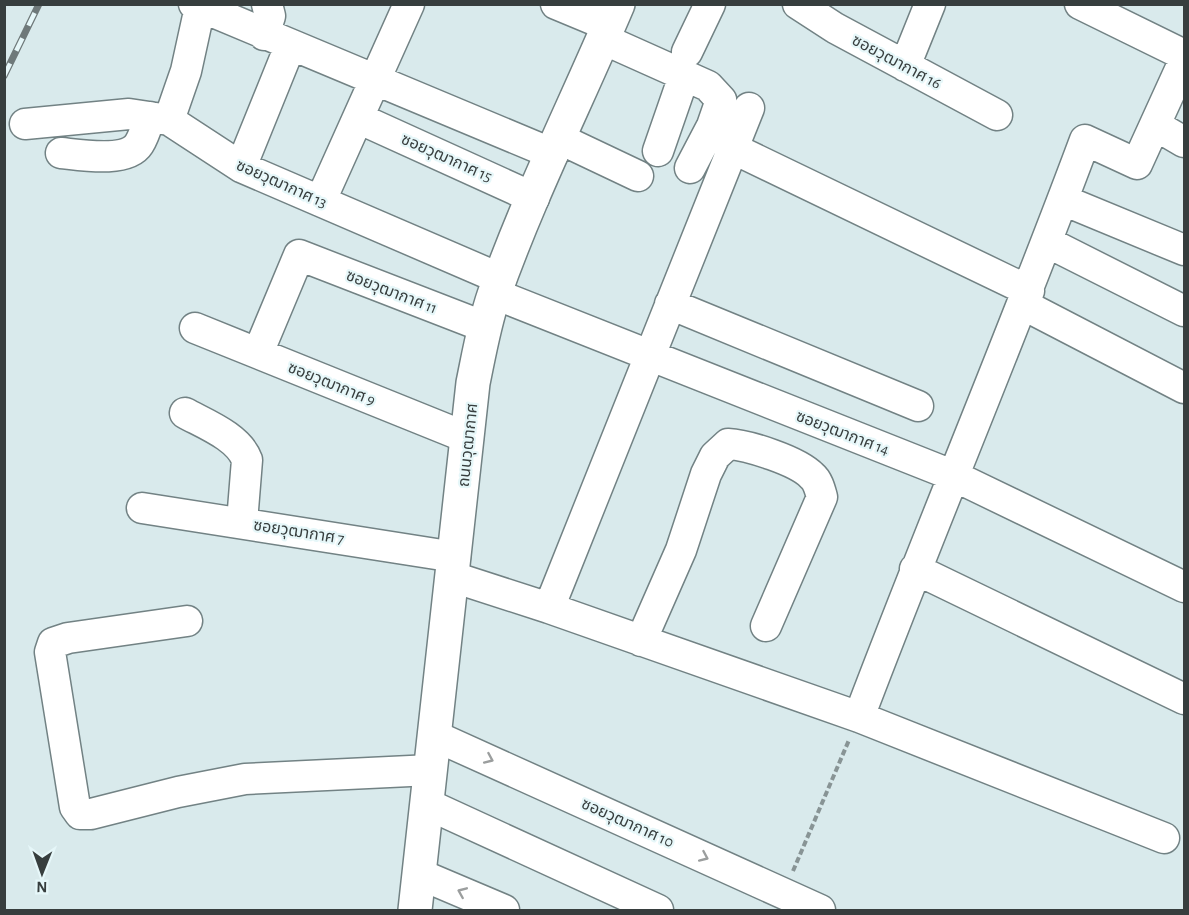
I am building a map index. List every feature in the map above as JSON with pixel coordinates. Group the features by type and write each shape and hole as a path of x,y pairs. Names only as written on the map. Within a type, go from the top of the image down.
{"main road":[{"name":"ถนนวุฒากาศ","path":"415,910 473,383 484,327 534,198 610,23"}],"street":[{"path":"240,167 277,40 267,4"},
{"path":"321,200 409,4"},
{"path":"556,4 610,23 686,64 720,100 712,126 690,168"},
{"path":"658,151 686,64 710,4"},
{"name":"ซอยวุฒากาศ 16","path":"798,4 835,28 997,115"},
{"path":"905,66 930,4"},
{"path":"1080,4 1185,55"},
{"path":"61,153 94,156 131,152 139,145 160,119 186,71 197,6 375,82 638,176"},
{"path":"859,717 952,475 1026,298 1085,140 1137,164 1185,61"},
{"path":"549,608 748,108"},
{"name":"ซอยวุฒากาศ 13","path":"26,124 129,114 160,119 240,167 321,200 498,286"},
{"name":"ซอยวุฒากาศ 15","path":"358,118 534,198"},
{"path":"1155,125 1185,142"},
{"path":"732,148 1026,298 1185,388"},
{"path":"1063,200 1185,250"},
{"path":"1047,242 1185,311"},
{"name":"ซอยวุฒากาศ 11","path":"258,353 299,255 484,327"},
{"name":"ซอยวุฒากาศ 14","path":"498,286 650,356 952,475 1185,587"},
{"path":"670,304 918,406"},
{"name":"ซอยวุฒากาศ 9","path":"195,328 468,438"},
{"path":"185,413 222,434 245,453 247,460 242,522"},
{"path":"640,641 681,550 706,474 715,456 728,444 741,445 801,467 816,482 822,497 766,626"},
{"name":"ซอยวุฒากาศ 7","path":"142,508 242,522 454,567 549,608 859,717 1164,838"},
{"path":"915,569 1185,699"},
{"path":"188,621 68,638 53,643 50,652 75,807 80,814 91,814 178,792 245,779 431,770"},
{"name":"ซอยวุฒากาศ 10","path":"435,736 820,910"},
{"path":"427,804 658,910"},
{"path":"419,874 504,910"}],"path":[{"path":"784,893 859,717"}],"railway":[{"path":"4,76 39,4"}]}
